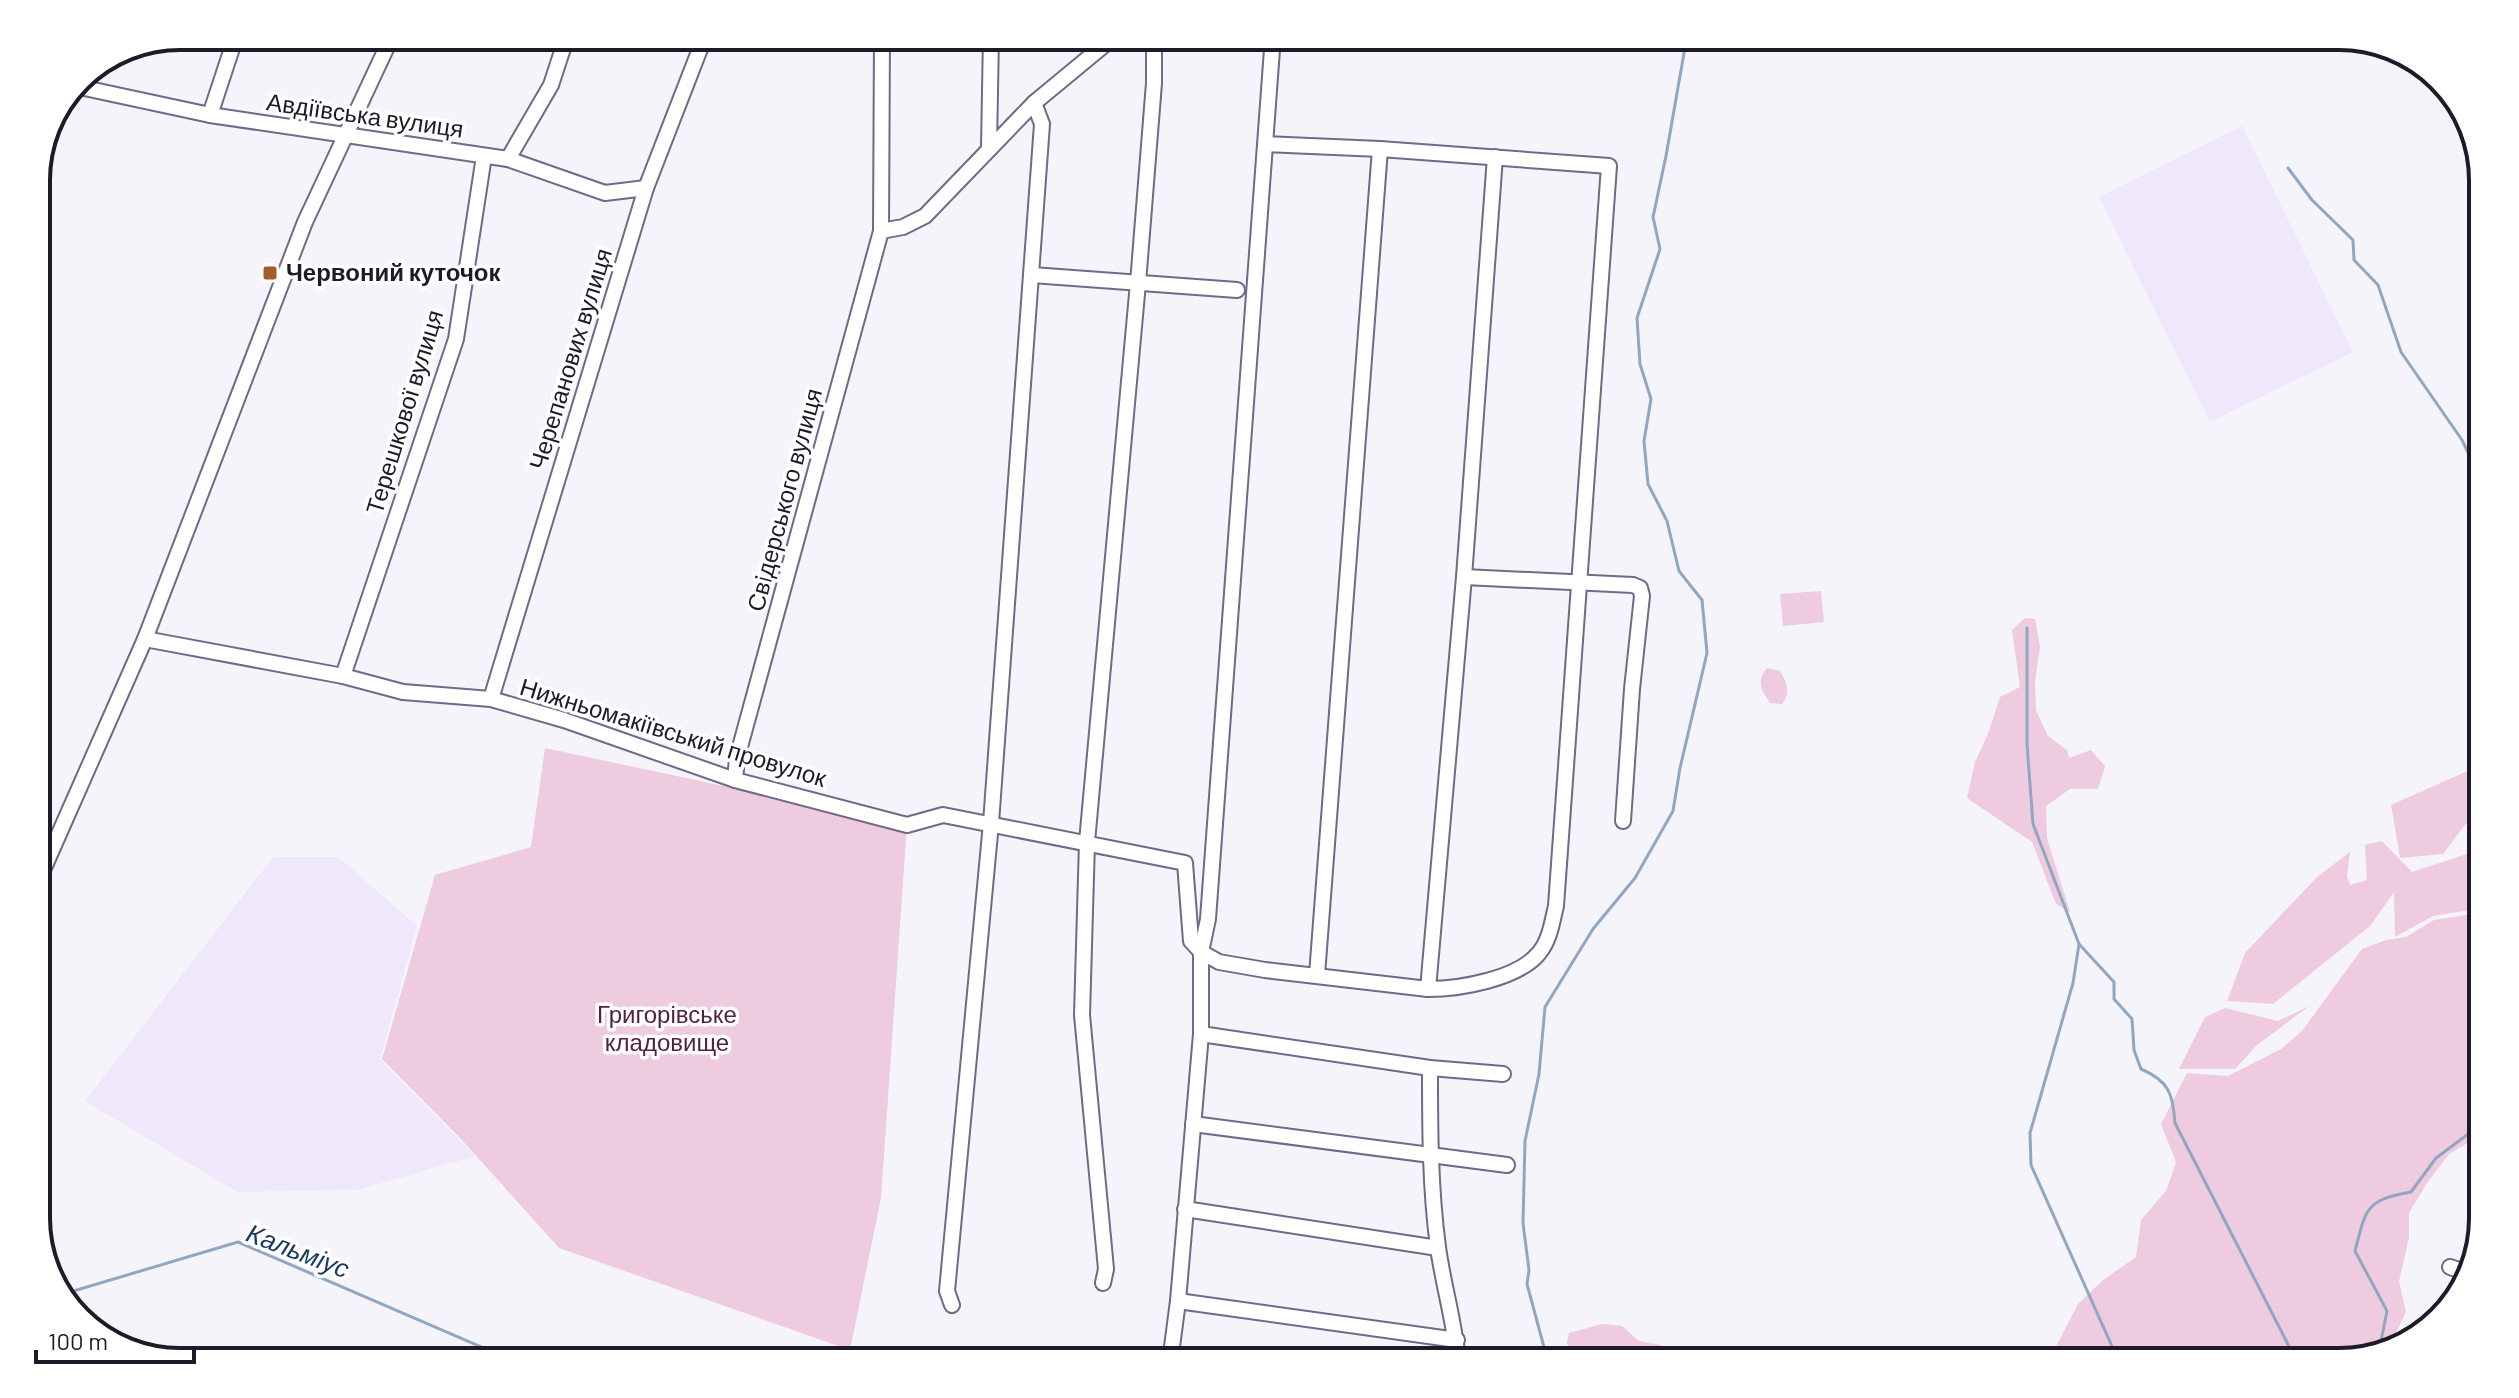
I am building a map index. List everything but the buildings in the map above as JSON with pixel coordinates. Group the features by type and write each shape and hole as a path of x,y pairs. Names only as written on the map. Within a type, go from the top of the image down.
{"street":[{"path":"210,115 231,50"},
{"path":"50,854 145,639 305,222 385,50"},
{"path":"508,159 551,85 562,50"},
{"name":"Черепанових вулиця","path":"491,699 646,188 700,50"},
{"name":"Свiдерського вулиця","path":"735,780 737,758 881,231 882,50"},
{"path":"989,147 991,50"},
{"path":"881,231 903,227 925,216 1034,103 1099,50"},
{"path":"1103,1283 1106,1269 1082,1015 1087,842 1138,283 1154,50"},
{"path":"1172,1348 1201,1034 1201,952 1208,919 1272,50"},
{"name":"Авдіївська вулиця","path":"88,89 210,115 508,159 605,193 646,188"},
{"path":"952,1305 947,1291 991,823 1032,275 1042,124 1034,103"},
{"path":"1201,952 1219,962 1265,970 1428,989 1453,989 1505,974 1527,963 1539,953 1548,937 1556,906 1609,166 1266,144"},
{"path":"1317,975 1380,149"},
{"name":"Терешкової вулиця","path":"343,676 456,339 484,156"},
{"path":"1428,989 1464,577 1495,157"},
{"path":"1032,275 1237,290"},
{"path":"1464,577 1580,581 1640,588 1642,596 1623,821"},
{"name":"Нижньомакіївський провулок","path":"145,639 343,676 403,692 491,699 564,720 735,780 907,825 943,815 1185,863 1191,941 1201,952"},
{"path":"1201,1034 1430,1068 1503,1074"},
{"path":"1430,1068 1429,1157 1438,1248 1457,1348"},
{"path":"1193,1124 1507,1165"},
{"path":"1185,1209 1438,1248"},
{"path":"2450,1267 2458,1270"},
{"path":"1178,1301 1457,1340"}],"shaded area":[{"path":"2242,126 2353,352 2210,422 2099,197"},
{"path":"273,857 338,857 417,926 380,1059 475,1156 358,1190 237,1192 85,1101"}],"green space":[{"path":"1821,591 1824,622 1783,626 1780,594"},
{"path":"2025,618 2035,619 2040,646 2035,682 2036,710 2048,736 2067,750 2069,758 2091,750 2105,766 2098,789 2070,789 2046,806 2047,838 2070,912 2056,904 2032,842 1967,798 1975,762 2000,697 2020,687 2012,630"},
{"path":"1767,668 1780,671 1785,679 1787,692 1782,704 1770,703 1762,690 1761,681"},
{"name":"Григорівське кладовище","path":"545,748 907,825 881,1198 850,1348 559,1248 461,1139 382,1059 435,875 531,847"},
{"path":"2469,770 2469,820 2443,854 2400,858 2391,805"},
{"path":"2382,841 2412,872 2469,853 2469,910 2433,916 2395,937 2394,892 2370,926 2273,1004 2227,1001 2245,953 2317,877 2350,852 2347,876 2350,885 2367,880 2365,845"},
{"path":"2469,914 2469,1142 2449,1154 2409,1213 2409,1238 2399,1281 2406,1312 2395,1335 2373,1344 2339,1348 2055,1348 2078,1304 2103,1280 2136,1257 2141,1220 2166,1191 2176,1162 2161,1124 2187,1073 2228,1076 2281,1049 2302,1031 2362,949 2406,937 2434,920"},
{"path":"2309,1006 2256,1046 2235,1069 2179,1069 2205,1017 2225,1008 2278,1021"},
{"path":"1602,1324 1622,1326 1639,1341 1664,1348 1569,1348 1569,1333"}],"waterway":[{"path":"1544,1348 1527,1284 1529,1270 1523,1223 1525,1141 1539,1074 1545,1007 1593,929 1635,878 1673,811 1707,653 1702,600 1679,571 1667,521 1648,484 1644,441 1651,399 1640,364 1637,318 1660,249 1653,217 1685,50"},
{"path":"2288,168 2312,200 2353,240 2354,260 2378,285 2401,352 2469,455"},
{"path":"2027,628 2027,744 2033,824 2079,944 2073,983 2030,1133 2031,1165 2113,1348"},
{"path":"2079,944 2114,982 2114,999 2132,1019 2134,1050 2141,1069 2158,1078 2168,1090 2175,1123 2290,1348"},
{"name":"Кальміус","path":"2381,1341 2387,1311 2355,1251 2365,1216 2376,1203 2411,1192 2436,1158 2469,1133"},
{"name":"Кальміус","path":"73,1291 238,1242 484,1348"}],"place":[{"name":"Червоний куточок","path":"270,273"}]}
